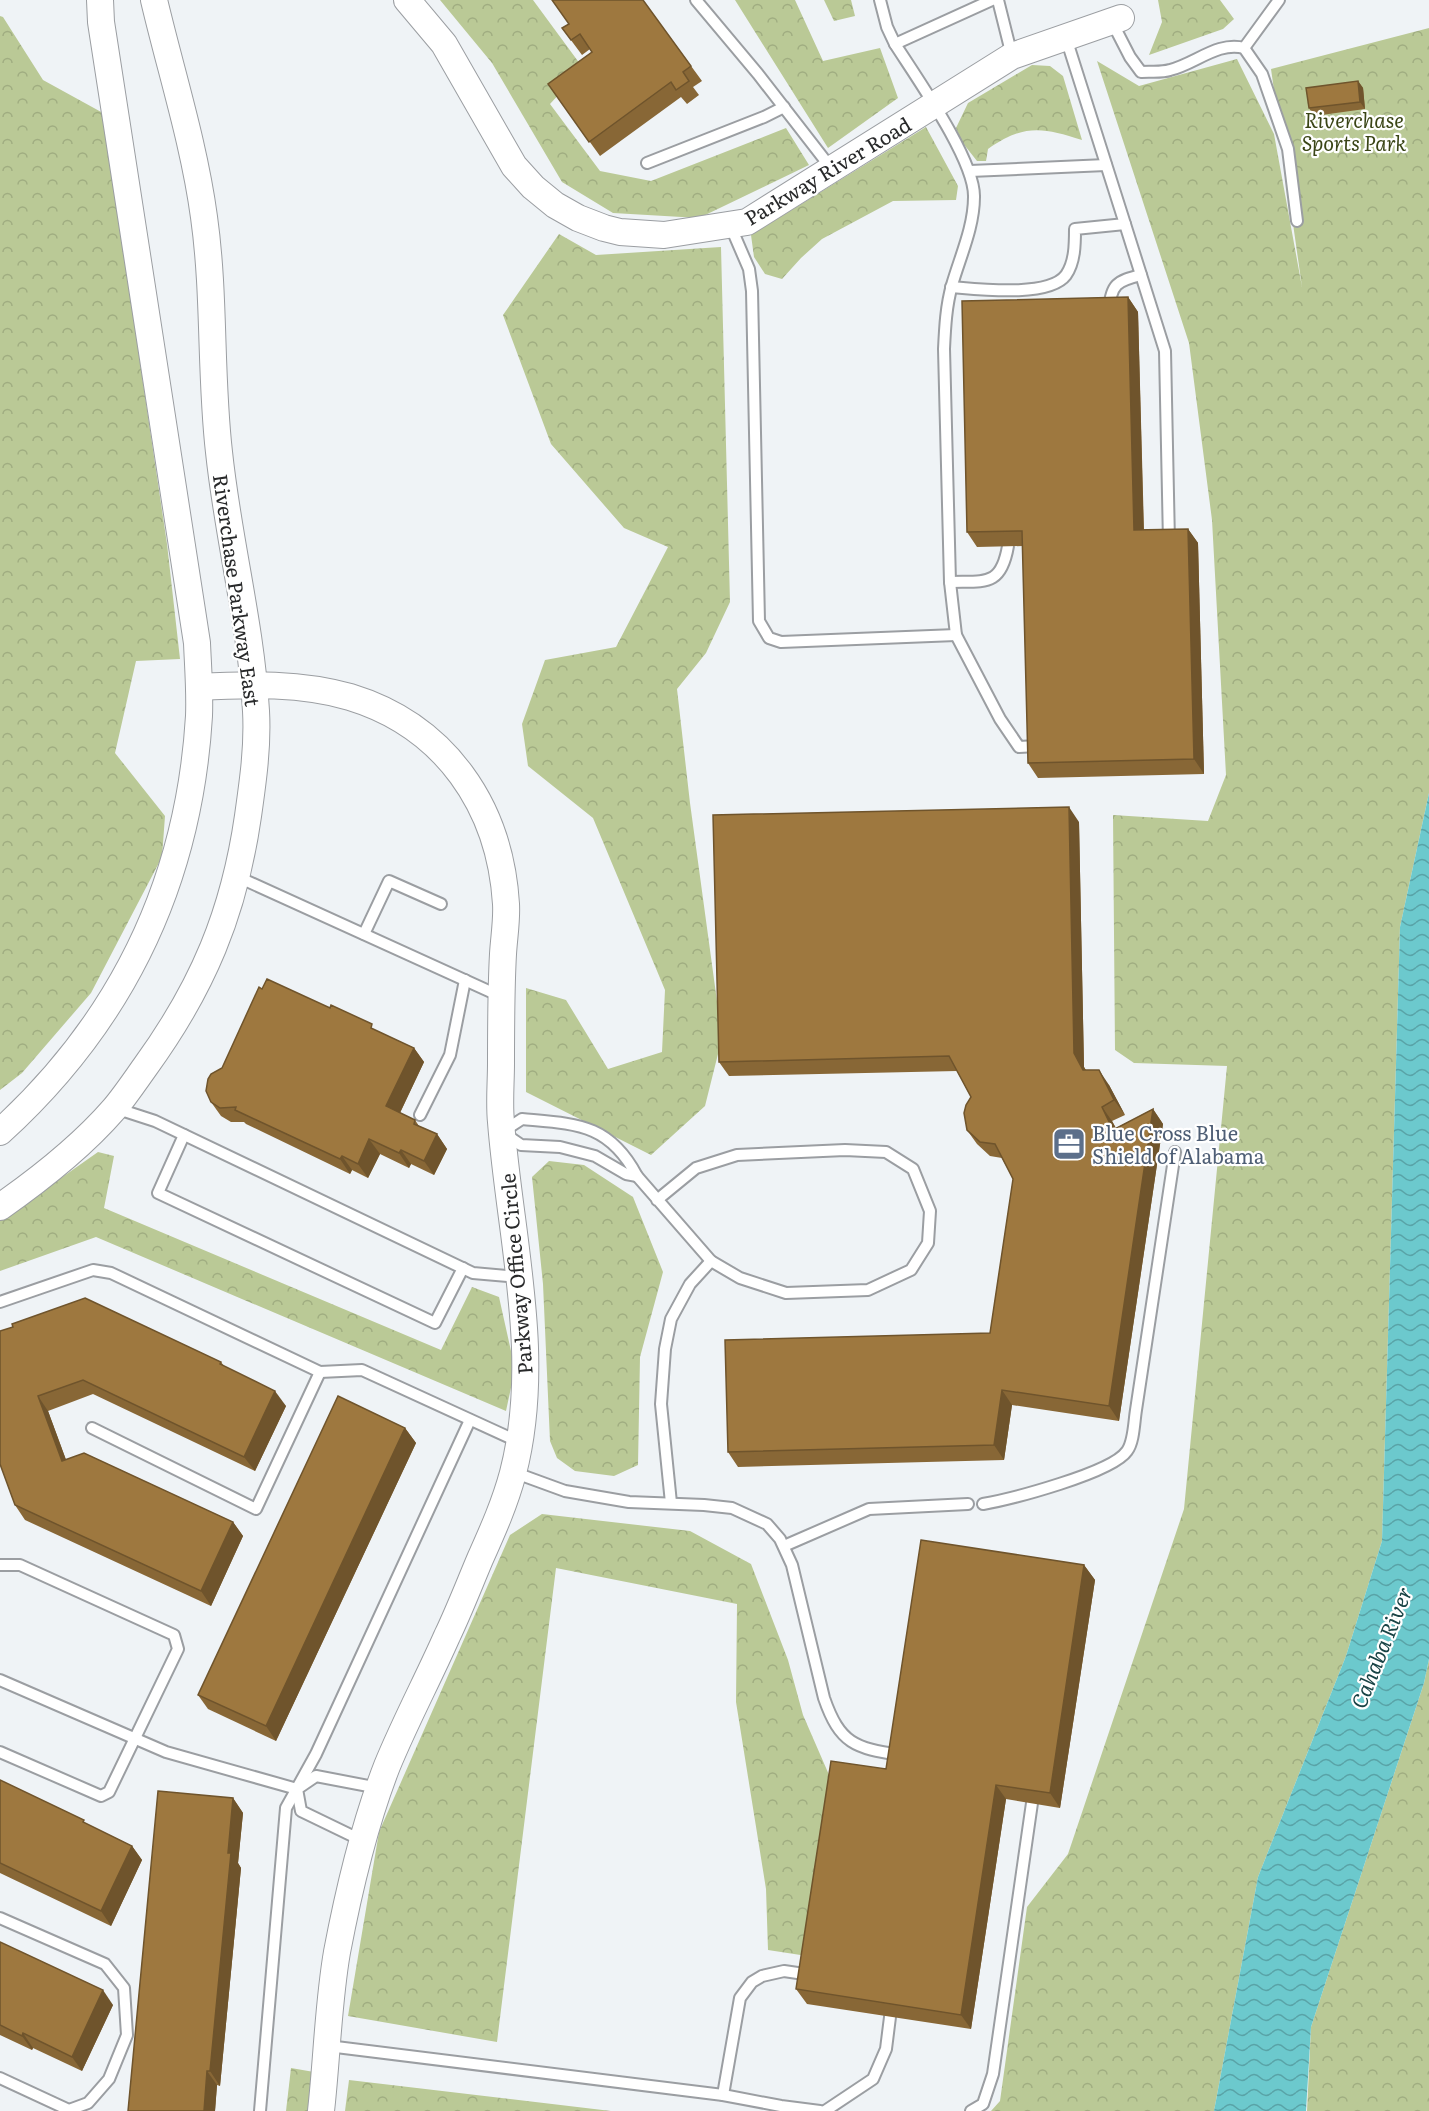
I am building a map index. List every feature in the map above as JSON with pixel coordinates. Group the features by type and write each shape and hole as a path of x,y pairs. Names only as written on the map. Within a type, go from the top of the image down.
{"street":[{"path":"0,1132 53,1081 83,1044 110,1005 139,952 156,913 179,845 190,792 199,716 197,643 101,22 100,0"},
{"name":"Riverchase Parkway East","path":"0,1207 22,1192 86,1137 114,1108 163,1041 195,989 214,947 238,877 254,776 256,743 254,686 224,500 218,445 204,215 181,104 154,0"},
{"name":"Parkway River Road","path":"407,0 444,44 514,166 533,187 578,218 620,232 664,234 747,222 1012,56 1116,20"},
{"name":"Parkway Office Circle","path":"199,687 305,688 349,697 398,718 424,736 461,773 482,807 503,867 507,909 502,997 500,1116 525,1333 526,1381 523,1422 513,1472 499,1519 388,1764 363,1841 337,1953 321,2111"}],"lane":[{"path":"696,0 832,169"},
{"path":"880,0 886,27 934,105 970,171 975,195 973,214 951,287 946,313 944,349 950,582 956,635 1000,719 1019,747 1037,746"},
{"path":"895,44 992,0"},
{"path":"998,0 1012,56"},
{"path":"1244,48 1279,0"},
{"path":"1116,20 1130,57 1142,72 1169,71 1210,52 1234,45 1244,48 1262,74 1288,149 1297,221"},
{"path":"1066,38 1165,351 1169,544"},
{"path":"647,163 784,107"},
{"path":"970,171 1106,165"},
{"path":"951,287 1002,291 1050,286 1064,278 1070,268 1076,229 1125,224"},
{"path":"730,225 750,269 752,291 759,621 770,638 781,642 956,635"},
{"path":"1109,313 1110,296 1116,285 1141,275"},
{"path":"950,582 986,581 997,576 1005,564 1008,546"},
{"path":"238,877 502,997"},
{"path":"364,934 389,881 441,904"},
{"path":"420,1115 450,1055 465,980"},
{"path":"114,1108 155,1121 463,1268 473,1272 518,1277"},
{"path":"637,1176 626,1174 595,1156 560,1147 521,1145 502,1132 522,1119 563,1122 606,1136 627,1156 637,1176 657,1200 711,1261 740,1278 786,1293 868,1290 911,1270 928,1243 930,1210 913,1169 886,1152 845,1150 737,1155 696,1168 657,1200"},
{"path":"184,1135 158,1193 435,1323 463,1268"},
{"path":"983,1504 1015,1498 1066,1482 1114,1463 1128,1451 1175,1152"},
{"path":"671,1503 661,1404 665,1349 671,1319 690,1284 711,1261"},
{"path":"0,1302 93,1270 111,1273 321,1372 362,1371 519,1443"},
{"path":"92,1428 256,1509 321,1372"},
{"path":"260,2111 286,1808 316,1754 470,1420"},
{"path":"513,1472 565,1491 629,1502 732,1508 767,1524 784,1546 792,1565 824,1698 831,1718 843,1736 855,1744 876,1751 900,1755"},
{"path":"784,1546 869,1509 968,1504"},
{"path":"0,1565 20,1565 174,1635 178,1649 109,1791 101,1796 0,1752"},
{"path":"0,1680 166,1752 297,1789"},
{"path":"297,1789 316,1776 380,1788"},
{"path":"297,1789 301,1811 363,1841"},
{"path":"971,2111 983,2104 993,2074 1032,1803"},
{"path":"0,1918 105,1965 124,1988 127,2035 109,2079 88,2103 70,2110 0,2078"},
{"path":"723,2095 740,1998 752,1982 762,1976 784,1971 811,1975"},
{"path":"825,2111 873,2079 886,2049 890,2017"},
{"path":"328,2046 723,2095 820,2111"}],"green space":[{"path":"440,0 533,0 583,68 550,104 600,171 651,181 786,128 809,165 699,218 613,213 562,182 492,63"},
{"path":"735,0 795,0 823,61 880,48 898,98 828,148"},
{"path":"824,0 851,0 855,16 834,21"},
{"path":"1158,0 1220,0 1234,19 1223,29 1149,55 1162,22"},
{"path":"0,16 3,17 43,80 103,113 167,544 180,659 136,661 115,753 165,816 162,857 91,993 22,1073 0,1090"},
{"name":"Riverchase Sports Park","path":"1429,28 1429,793 1400,927 1382,1541 1346,1656 1258,1877 1214,2111 991,2111 1000,2101 1027,1907 1068,1854 1184,1509 1227,1066 1134,1063 1115,1050 1113,815 1208,821 1226,775 1212,520 1189,343 1097,61 1139,86 1237,59 1274,134 1302,287 1271,69"},
{"path":"1032,65 1050,66 1063,76 1082,140 1056,132 1034,130 1023,132 1012,135 988,149 986,161 977,161 962,142 956,128 968,103"},
{"path":"926,127 958,186 956,200 893,201 822,239 782,279 765,274 754,257 751,235"},
{"path":"559,234 596,255 721,247 730,602 706,653 677,689 722,1038 705,1106 651,1155 526,1092 526,988 566,1000 608,1069 662,1052 665,990 593,818 528,766 522,724 545,660 616,647 668,547 624,528 551,444 503,315"},
{"path":"98,1152 114,1156 104,1208 441,1350 472,1287 499,1297 515,1369 506,1411 96,1237 0,1271 0,1221"},
{"path":"549,1161 584,1165 633,1197 663,1272 640,1357 638,1465 614,1476 575,1471 557,1458 550,1441 543,1284 532,1177"},
{"path":"542,1514 690,1531 751,1564 788,1660 803,1715 833,1784 807,1956 768,1950 766,1889 736,1702 737,1604 556,1568 497,2042 348,2016 379,1832 510,1535"},
{"path":"1429,1659 1429,2111 1307,2111 1311,2027 1424,1683"},
{"path":"291,2068 314,2072 310,2111 286,2111"},
{"path":"349,2080 611,2111 345,2111"}],"water":[{"name":"Cahaba River","path":"1429,793 1429,1659 1424,1683 1311,2027 1306,2111 1214,2111 1258,1877 1346,1656 1382,1541 1400,927"}],"building":[{"path":"552,0 643,0 691,66 683,72 689,81 676,90 671,82 589,142 548,84 592,52 580,34 571,40 562,28 569,24"},
{"path":"1358,81 1360,102 1309,108 1306,88"},
{"path":"1128,297 1134,530 1188,529 1194,759 1028,763 1022,531 967,532 962,301"},
{"name":"Blue Cross Blue Shield of Alabama","path":"1069,807 1074,1053 1083,1070 1099,1070 1114,1100 1102,1107 1113,1130 1153,1109 1109,1406 1002,1390 994,1445 728,1452 725,1340 990,1333 1013,1179 995,1144 980,1142 967,1130 964,1113 971,1097 949,1056 719,1062 713,815"},
{"path":"267,979 330,1008 331,1005 372,1024 371,1028 414,1048 386,1106 415,1120 414,1124 437,1134 424,1161 401,1150 399,1153 369,1139 358,1164 342,1156 340,1159 235,1110 236,1107 220,1108 211,1102 206,1091 208,1079 211,1074 222,1068 259,987 262,989"},
{"path":"85,1298 221,1362 220,1364 275,1391 244,1457 83,1380 38,1396 62,1461 84,1453 233,1522 201,1591 15,1505 0,1464 0,1331 13,1327 12,1324"},
{"path":"338,1396 405,1428 266,1726 198,1695"},
{"path":"921,1540 1084,1565 1050,1793 996,1785 961,2015 796,1989 831,1761 886,1769"},
{"path":"0,1780 132,1846 101,1911 0,1863"},
{"path":"158,1791 233,1798 228,1853 231,1853 210,2071 207,2071 204,2111 128,2111"},
{"path":"0,1942 103,1990 72,2057 23,2033 22,2036 0,2025"}],"place":[{"name":"Blue Cross Blue Shield of Alabama","path":"1069,1144"}]}
